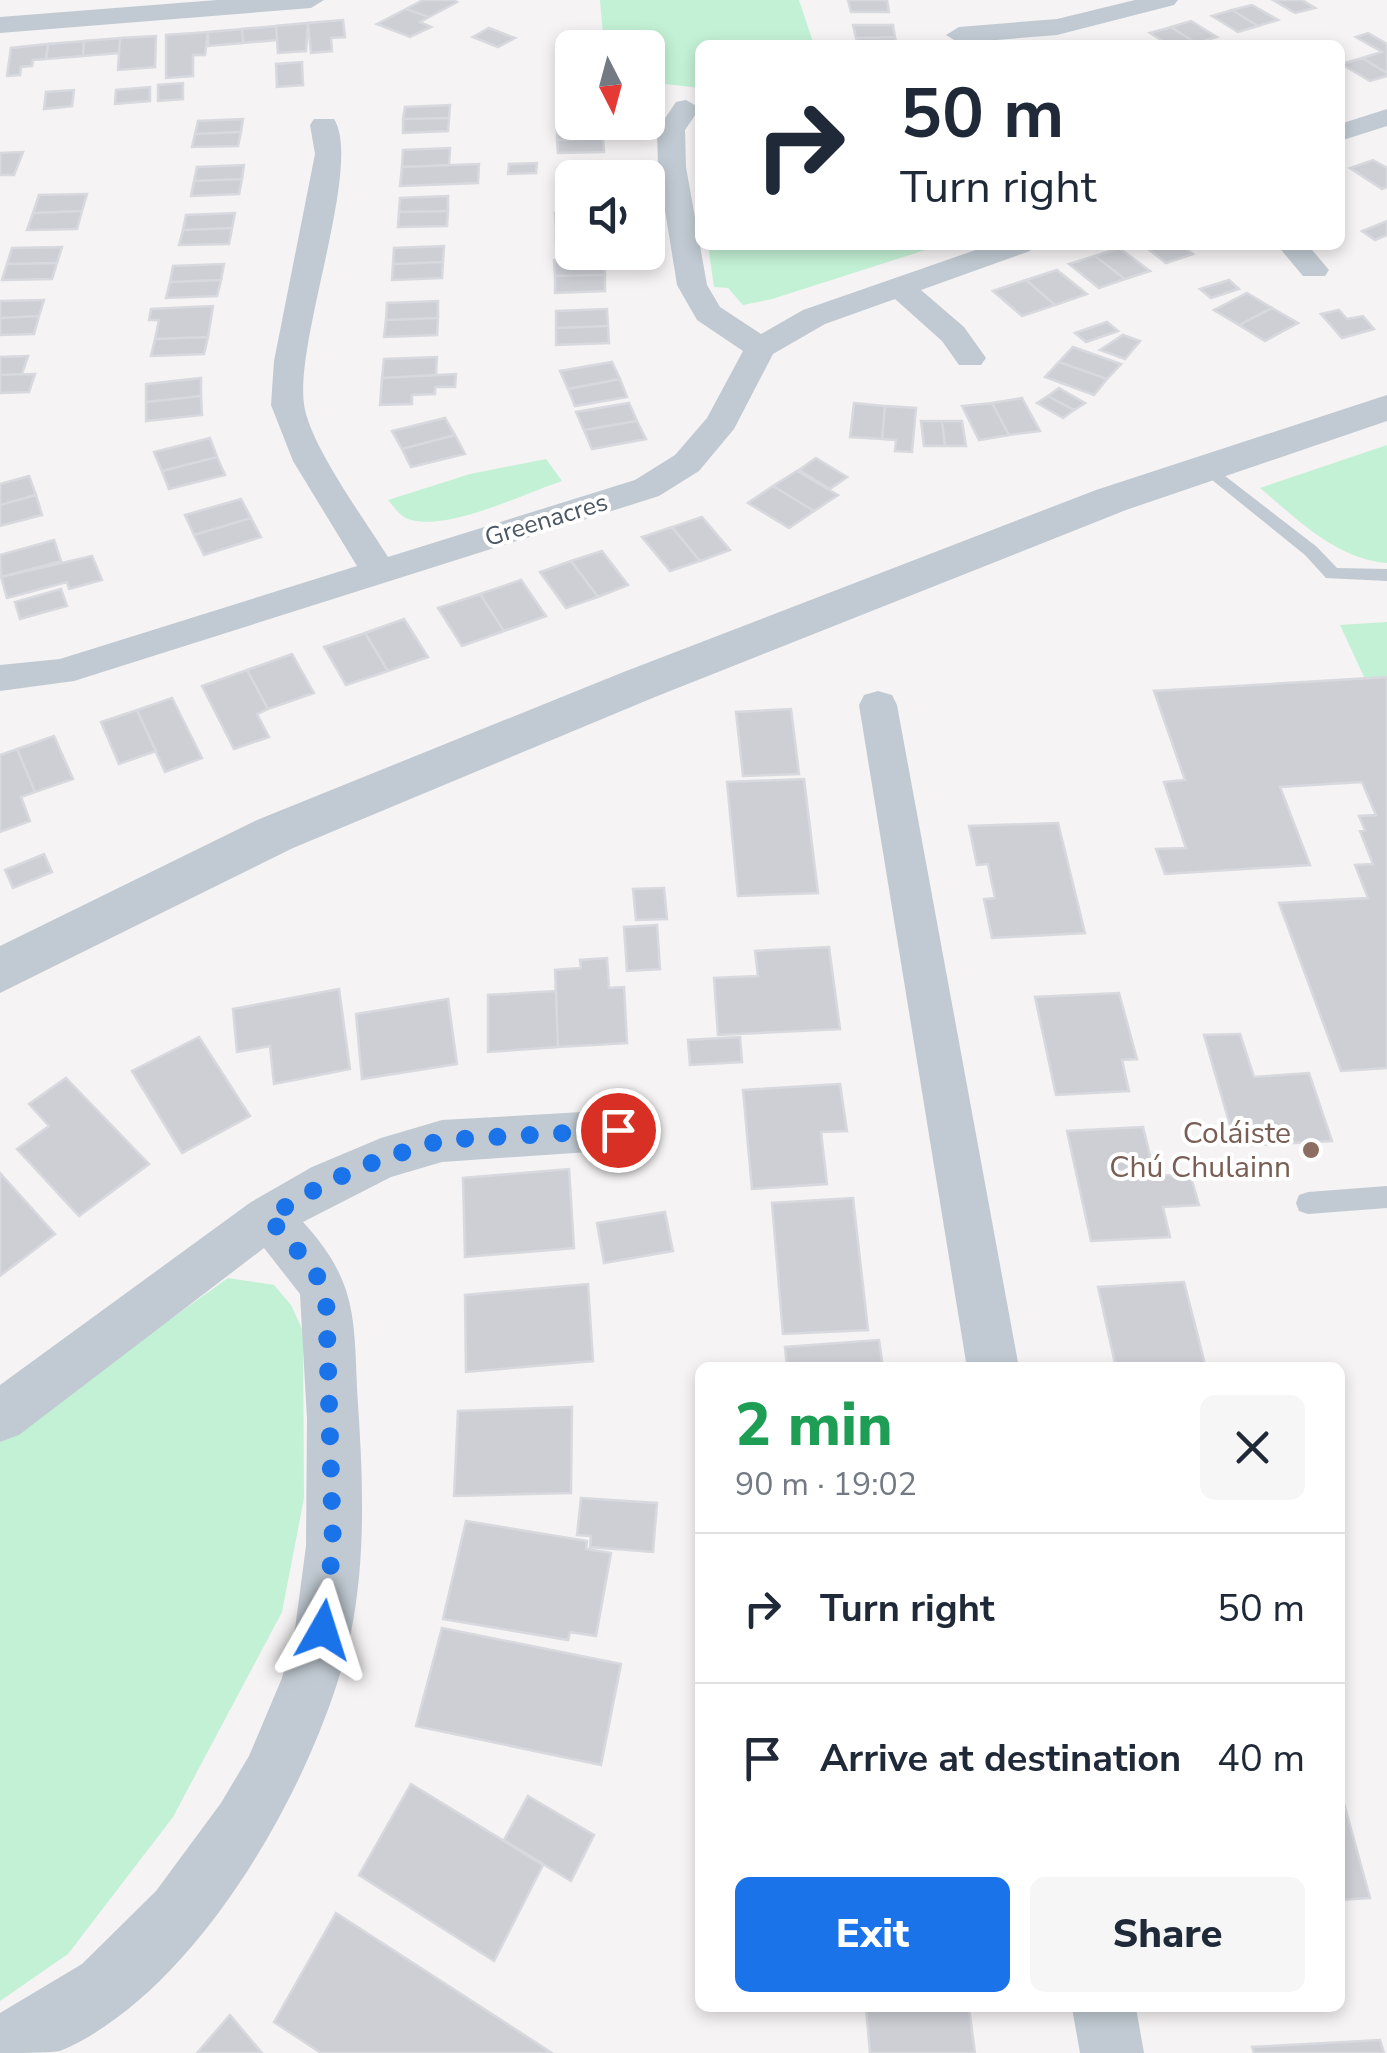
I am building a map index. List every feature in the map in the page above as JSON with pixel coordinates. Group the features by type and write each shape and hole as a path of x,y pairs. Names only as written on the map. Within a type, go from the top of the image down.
{"street":[{"path":"0,25 142,7 312,0"},
{"path":"958,33 1057,27 1163,1"},
{"path":"686,108 671,130 672,167 692,285 708,313 760,348 814,317 1005,250"},
{"path":"1345,131 1387,117"},
{"path":"324,125 329,154 290,362 287,405 310,461 379,572"},
{"path":"1296,250 1314,270"},
{"path":"900,287 953,334 970,358"},
{"name":"Greenacres","path":"0,678 61,672 647,488 687,463 722,422 760,348"},
{"path":"0,970 274,834 727,649 1110,500 1387,406"},
{"path":"878,705 993,1362"},
{"path":"0,1418 268,1217 328,1182 381,1159 442,1140 618,1130"},
{"path":"0,2049 103,1987 194,1896 249,1812 295,1722 323,1630 333,1546 326,1294 313,1268 268,1217"},
{"path":"1105,2012 1112,2053"}],"lane":[{"path":"1207,466 1311,551 1332,574 1387,575"},
{"path":"1308,1203 1387,1197"}],"green space":[{"path":"600,0 799,0 812,40 695,40 695,87 665,84 665,30 603,30"},
{"path":"709,250 925,250 743,305 728,288 714,287"},
{"path":"1387,445 1387,563 1334,546 1260,488"},
{"path":"546,459 562,481 466,515 427,522 411,520 388,500 470,474"},
{"path":"1387,622 1387,677 1365,679 1340,625"},
{"path":"228,1278 274,1285 291,1305 303,1331 304,1498 282,1612 173,1817 68,1954 0,2001 0,1441"}],"building":[{"path":"423,0 457,2 429,17 406,9"},
{"path":"848,0 887,0 889,12 851,12"},
{"path":"1273,0 1302,0 1315,8 1295,13"},
{"path":"1252,5 1278,20 1258,26 1232,10"},
{"path":"406,9 429,17 420,22 431,27 410,37 377,24"},
{"path":"1232,10 1258,26 1238,32 1212,16"},
{"path":"343,20 345,37 331,38 332,51 311,53 308,23"},
{"path":"1191,21 1217,37 1191,40 1171,27"},
{"path":"308,23 306,51 278,53 276,26"},
{"path":"853,25 893,25 895,37 856,38"},
{"path":"276,26 277,40 243,43 242,29"},
{"path":"1171,27 1191,40 1161,40 1150,33"},
{"path":"489,28 515,38 498,47 473,37"},
{"path":"242,29 243,43 208,46 208,32"},
{"path":"208,32 205,55 193,55 193,76 166,78 166,35"},
{"path":"1368,33 1387,44 1387,73 1362,58 1382,52 1356,37"},
{"path":"156,36 155,67 118,70 120,38"},
{"path":"895,37 896,40 856,40"},
{"path":"120,38 119,53 83,56 84,41"},
{"path":"84,41 83,56 46,59 48,44"},
{"path":"48,44 46,59 33,60 32,66 21,67 20,75 7,76 11,48"},
{"path":"1362,58 1387,76 1370,81 1345,63"},
{"path":"302,62 303,85 277,87 276,64"},
{"path":"183,83 183,99 158,101 158,85"},
{"path":"150,87 150,101 115,104 116,90"},
{"path":"74,90 72,106 44,109 46,92"},
{"path":"450,105 449,118 403,119 405,107"},
{"path":"449,118 448,131 403,133 403,119"},
{"path":"243,119 241,132 195,134 198,121"},
{"path":"241,132 238,146 192,147 195,134"},
{"path":"557,140 603,140 604,152 558,153"},
{"path":"450,148 449,165 402,167 403,150"},
{"path":"23,152 14,175 0,175 0,153"},
{"path":"1373,160 1387,168 1387,187 1382,189 1350,168"},
{"path":"537,163 536,173 508,174 509,164"},
{"path":"479,164 478,183 400,186 402,167"},
{"path":"244,165 242,179 194,181 197,167"},
{"path":"242,179 239,194 191,196 194,181"},
{"path":"87,194 82,211 33,213 39,195"},
{"path":"448,196 448,211 399,212 400,198"},
{"path":"82,211 77,229 27,230 33,213"},
{"path":"448,211 447,226 398,227 399,212"},
{"path":"235,213 232,228 183,230 186,215"},
{"path":"1387,221 1387,235 1375,240 1362,231"},
{"path":"232,228 229,244 179,245 183,230"},
{"path":"444,246 443,262 393,264 394,248"},
{"path":"62,247 57,263 7,264 12,248"},
{"path":"1122,250 1150,271 1125,279 1095,256"},
{"path":"1149,250 1188,250 1193,254 1166,263"},
{"path":"1095,256 1125,279 1099,288 1069,264"},
{"path":"554,260 555,270 605,270 605,275 555,276"},
{"path":"443,262 442,278 392,280 393,264"},
{"path":"57,263 52,279 2,280 7,264"},
{"path":"224,264 221,280 170,282 173,266"},
{"path":"1057,270 1087,294 1055,305 1026,280"},
{"path":"605,275 605,291 555,293 555,276"},
{"path":"221,280 217,296 166,298 170,282"},
{"path":"1026,280 1055,305 1022,316 993,291"},
{"path":"1229,280 1239,289 1211,298 1200,289"},
{"path":"1247,293 1272,308 1239,325 1214,310"},
{"path":"44,300 39,316 0,318 0,301"},
{"path":"438,301 438,318 386,320 387,303"},
{"path":"213,306 208,337 155,339 159,320 149,320 151,309"},
{"path":"1272,308 1298,323 1265,341 1239,325"},
{"path":"607,309 608,326 556,328 556,311"},
{"path":"1339,310 1347,319 1363,316 1374,329 1342,338 1321,314"},
{"path":"39,316 34,334 0,335 0,318"},
{"path":"438,318 437,335 384,337 386,320"},
{"path":"1107,322 1118,331 1086,342 1075,333"},
{"path":"608,326 609,343 556,345 556,328"},
{"path":"1123,335 1140,341 1125,359 1100,350"},
{"path":"208,337 204,354 151,356 155,339"},
{"path":"1073,347 1121,364 1107,379 1059,362"},
{"path":"28,356 22,374 0,375 0,357"},
{"path":"437,357 436,375 382,378 384,359"},
{"path":"612,362 620,379 568,389 560,371"},
{"path":"1059,362 1107,379 1094,395 1045,377"},
{"path":"35,374 29,392 0,393 0,375"},
{"path":"456,374 455,387 435,387 435,394 412,395 412,404 380,405 382,378"},
{"path":"201,378 201,396 146,402 146,384"},
{"path":"620,379 627,397 575,406 568,389"},
{"path":"1059,388 1085,403 1074,410 1048,396"},
{"path":"201,396 202,415 146,421 146,402"},
{"path":"1048,396 1074,410 1063,418 1037,403"},
{"path":"1022,398 1040,431 1009,435 992,403"},
{"path":"629,403 637,421 584,430 576,412"},
{"path":"854,403 885,406 882,439 850,437"},
{"path":"992,403 1009,435 979,440 962,406"},
{"path":"885,406 916,408 912,452 895,451 896,440 882,439"},
{"path":"445,418 455,435 402,449 392,431"},
{"path":"637,421 646,439 592,449 584,430"},
{"path":"921,421 942,421 945,446 924,446"},
{"path":"942,421 962,421 966,446 945,446"},
{"path":"455,435 465,454 411,467 402,449"},
{"path":"210,438 217,457 162,471 154,452"},
{"path":"217,457 225,475 169,489 162,471"},
{"path":"816,458 847,477 830,489 799,470"},
{"path":"797,471 838,495 814,511 773,486"},
{"path":"29,476 36,495 0,505 0,484"},
{"path":"773,486 814,511 789,528 748,503"},
{"path":"36,495 42,515 0,526 0,505"},
{"path":"241,499 251,518 194,535 185,515"},
{"path":"702,517 730,550 700,561 672,527"},
{"path":"251,518 261,537 204,555 194,535"},
{"path":"672,527 700,561 670,571 642,537"},
{"path":"54,540 61,561 1,577 0,555"},
{"path":"602,551 628,585 598,597 571,561"},
{"path":"92,556 102,580 69,589 67,582 7,598 1,577"},
{"path":"571,561 598,597 566,608 540,572"},
{"path":"521,580 546,616 504,631 480,594"},
{"path":"61,589 67,606 20,619 15,602"},
{"path":"480,594 504,631 462,646 438,608"},
{"path":"404,619 428,657 388,671 365,633"},
{"path":"365,633 388,671 346,685 324,647"},
{"path":"292,654 314,693 268,709 247,670"},
{"path":"247,670 268,709 257,714 269,737 234,749 202,686"},
{"path":"1387,677 1387,1068 1341,1071 1279,903 1368,898 1355,865 1373,864 1360,831 1365,830 1359,816 1376,815 1362,782 1280,787 1310,865 1165,874 1156,849 1186,848 1164,782 1185,780 1154,691"},
{"path":"172,698 202,758 165,772 137,710"},
{"path":"791,709 799,774 743,776 736,712"},
{"path":"137,710 156,751 119,764 101,722"},
{"path":"54,736 73,779 35,792 17,749"},
{"path":"17,749 35,792 21,797 30,821 0,832 0,755"},
{"path":"804,779 818,893 738,896 727,782"},
{"path":"1058,823 1085,933 992,938 984,899 995,898 988,864 977,865 969,826"},
{"path":"44,854 52,872 13,888 5,870"},
{"path":"664,888 667,919 636,920 633,889"},
{"path":"657,925 660,969 627,971 624,927"},
{"path":"829,947 840,1029 718,1035 714,978 758,976 755,951"},
{"path":"607,958 609,988 624,987 627,1043 558,1047 555,970 581,968 580,960"},
{"path":"339,989 350,1069 274,1084 270,1046 237,1052 233,1009"},
{"path":"556,991 558,1047 488,1052 488,995"},
{"path":"1119,993 1137,1059 1122,1060 1129,1091 1056,1095 1035,997"},
{"path":"448,999 457,1064 362,1079 356,1014"},
{"path":"1240,1034 1254,1077 1309,1073 1332,1141 1236,1146 1204,1035"},
{"path":"199,1037 250,1116 182,1153 132,1071"},
{"path":"740,1037 742,1062 690,1065 688,1040"},
{"path":"66,1078 149,1164 79,1216 17,1149 49,1126 29,1104"},
{"path":"840,1084 847,1131 821,1132 827,1184 752,1189 743,1090"},
{"path":"1143,1127 1155,1176 1190,1174 1199,1205 1163,1207 1170,1237 1091,1241 1067,1131"},
{"path":"569,1169 574,1248 465,1257 463,1178"},
{"path":"0,1173 55,1234 0,1276"},
{"path":"853,1198 868,1330 783,1334 772,1203"},
{"path":"665,1212 673,1251 604,1263 597,1223"},
{"path":"1184,1282 1204,1362 1115,1362 1098,1287"},
{"path":"588,1284 593,1361 466,1372 465,1295"},
{"path":"879,1340 882,1362 786,1362 785,1347"},
{"path":"572,1407 571,1493 454,1496 458,1411"},
{"path":"581,1498 657,1503 653,1552 590,1547 591,1536 577,1535"},
{"path":"466,1521 587,1541 586,1549 611,1553 596,1636 570,1632 568,1640 443,1619"},
{"path":"442,1628 621,1664 601,1765 416,1726"},
{"path":"411,1784 543,1865 494,1961 359,1875"},
{"path":"528,1796 594,1835 571,1881 504,1840"},
{"path":"1345,1807 1370,1898 1345,1900"},
{"path":"336,1913 552,2053 321,2053 274,2022"},
{"path":"866,2012 970,2012 975,2053 870,2053"},
{"path":"230,2015 262,2053 197,2053"},
{"path":"1380,2040 1384,2053 1254,2053 1252,2047"}],"place":[{"name":"Coláiste Chú Chulainn","path":"1311,1150"}],"route":[{"path":"323,1630 333,1546 326,1294 313,1268 268,1217 328,1182 381,1159 442,1140 618,1130"}]}
